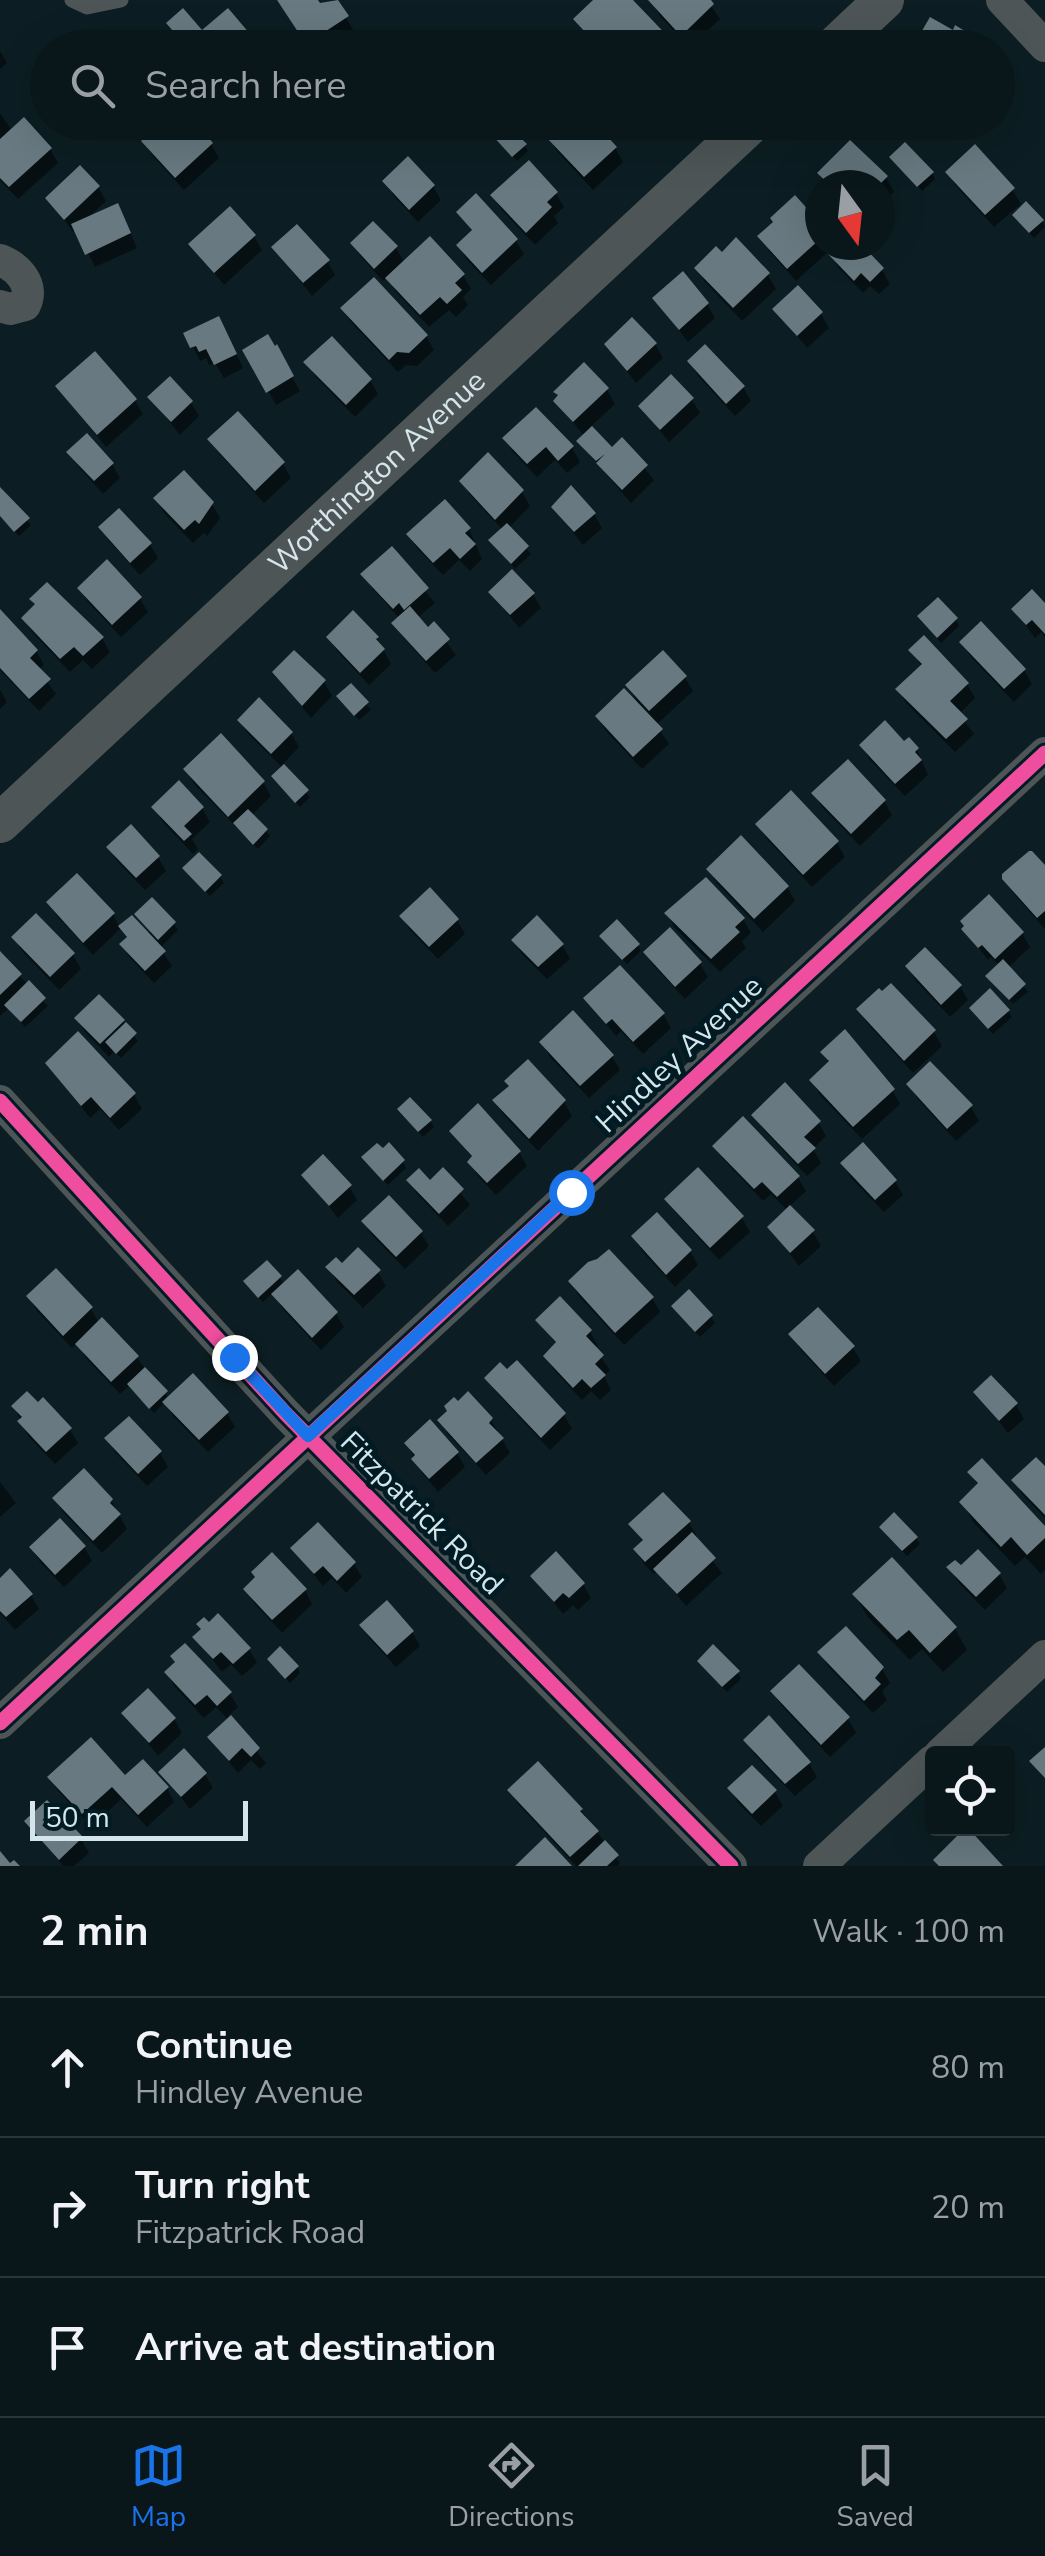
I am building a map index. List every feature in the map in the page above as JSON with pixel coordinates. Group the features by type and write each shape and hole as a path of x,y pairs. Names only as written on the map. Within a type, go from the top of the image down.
{"street":[{"path":"852,30 884,0"},
{"path":"1002,0 1045,46"},
{"name":"Worthington Avenue","path":"0,823 733,140"},
{"path":"0,260 27,282 30,296 25,305 10,309 0,306"},
{"name":"Hindley Avenue","path":"0,1724 1045,753"},
{"name":"Fitzpatrick Road","path":"0,1102 308,1436 731,1866"},
{"path":"949,1746 1045,1656"},
{"path":"820,1866 925,1767"}],"lane":[{"path":"72,0 87,7 121,0"}],"building":[{"path":"277,0 338,0 349,16 328,30 297,30"},
{"path":"593,0 633,0 662,30 583,30 573,19"},
{"path":"648,0 711,0 714,4 687,30 676,30"},
{"path":"183,8 202,30 172,30 166,23"},
{"path":"228,8 247,30 202,30"},
{"path":"930,17 953,30 922,30"},
{"path":"24,117 30,124 30,140 45,140 52,148 9,187 0,178 0,139"},
{"path":"210,140 213,143 175,178 141,141"},
{"path":"496,140 523,140 527,144 512,157"},
{"path":"549,140 611,140 617,147 584,177"},
{"path":"850,140 882,170 820,170"},
{"path":"905,142 934,172 917,187 889,157"},
{"path":"975,144 1015,188 985,215 945,172"},
{"path":"408,156 435,185 409,210 382,181"},
{"path":"529,160 558,192 547,202 552,207 526,233 490,195"},
{"path":"80,165 100,186 64,220 45,198"},
{"path":"476,193 518,239 482,273 456,245 472,230 456,212"},
{"path":"795,195 805,206 805,253 787,269 757,236 773,222 770,218"},
{"path":"1026,201 1044,220 1029,233 1012,215"},
{"path":"118,203 131,233 85,255 71,224"},
{"path":"230,206 256,235 214,273 188,244"},
{"path":"373,221 398,246 374,269 350,243"},
{"path":"297,224 330,260 303,283 271,247"},
{"path":"430,236 465,274 455,283 462,290 447,304 440,297 420,315 385,278"},
{"path":"736,237 770,273 733,308 694,268 716,246 722,252"},
{"path":"834,260 876,260 884,268 870,282 861,273 854,281"},
{"path":"683,271 709,303 679,330 652,298"},
{"path":"374,277 428,335 409,353 397,352 389,360 340,308"},
{"path":"798,285 823,312 797,336 772,309"},
{"path":"219,316 237,354 214,365 206,349 199,352 196,346 190,348 183,333"},
{"path":"632,317 657,343 627,371 604,344"},
{"path":"268,334 294,376 266,393 242,350"},
{"path":"332,336 372,379 346,405 303,362"},
{"path":"705,344 745,386 726,404 687,361"},
{"path":"95,351 137,399 97,435 55,386"},
{"path":"584,362 609,388 573,422 553,401 558,395 553,392"},
{"path":"671,374 694,398 660,430 638,406"},
{"path":"170,376 193,401 171,422 147,397"},
{"path":"536,407 574,446 558,461 546,447 527,464 502,438"},
{"path":"238,411 285,462 255,491 207,439"},
{"path":"592,426 612,447 622,437 648,465 622,490 596,463 605,454 596,461 576,441"},
{"path":"87,433 114,463 94,481 66,452"},
{"path":"488,452 524,490 495,520 459,481"},
{"path":"184,470 214,502 199,524 195,520 184,530 153,498"},
{"path":"571,485 596,513 574,532 551,507"},
{"path":"0,487 30,518 14,532 0,516"},
{"path":"445,499 471,528 465,533 476,544 460,559 450,548 433,563 406,534"},
{"path":"119,508 152,543 130,563 98,527"},
{"path":"507,523 529,546 511,564 488,540"},
{"path":"392,546 429,588 404,610 399,603 393,609 360,574"},
{"path":"107,559 142,597 112,625 77,588"},
{"path":"512,569 535,593 510,615 488,592"},
{"path":"47,582 104,637 83,656 74,647 60,659 21,618 35,604 29,599"},
{"path":"1032,589 1045,603 1045,634 1032,620 1026,625 1011,609"},
{"path":"938,597 958,618 937,638 917,616"},
{"path":"410,606 428,627 434,621 450,639 426,661 391,623"},
{"path":"0,609 38,650 30,658 51,679 29,699 0,668"},
{"path":"353,610 385,649 360,673 326,637"},
{"path":"981,621 1026,669 1004,689 959,642"},
{"path":"924,635 969,683 950,701 968,719 946,739 895,689 922,664 908,650"},
{"path":"294,650 326,680 302,706 272,672"},
{"path":"663,650 687,676 649,711 625,685"},
{"path":"351,683 369,702 354,716 336,696"},
{"path":"624,688 663,729 633,757 595,716"},
{"path":"259,697 293,732 271,754 237,720"},
{"path":"885,720 904,741 909,737 919,748 915,752 922,760 895,784 859,745"},
{"path":"221,733 265,781 228,817 183,769"},
{"path":"848,759 886,800 851,834 811,793"},
{"path":"284,764 309,790 295,803 271,776"},
{"path":"179,780 204,807 184,826 192,834 184,841 151,807"},
{"path":"791,790 839,841 803,875 755,824"},
{"path":"248,809 268,829 253,845 233,823"},
{"path":"131,824 160,856 136,878 106,847"},
{"path":"741,835 789,886 754,919 706,869"},
{"path":"1029,851 1045,865 1045,911 1037,918 1002,879 1002,874"},
{"path":"199,852 222,875 205,892 182,868"},
{"path":"77,873 115,913 83,943 46,902"},
{"path":"706,877 745,918 735,927 740,932 711,959 664,913"},
{"path":"430,887 459,919 429,947 399,916"},
{"path":"989,894 1024,932 995,959 982,945 978,948 961,929 964,926 960,921"},
{"path":"152,897 176,922 158,940 134,914"},
{"path":"36,913 75,953 50,977 11,937"},
{"path":"132,915 166,951 145,971 119,944 127,937 118,926"},
{"path":"537,915 564,944 538,967 511,940"},
{"path":"617,919 640,944 622,960 599,936"},
{"path":"670,927 702,962 675,987 643,952"},
{"path":"925,947 962,985 941,1005 905,966"},
{"path":"0,951 22,974 0,995"},
{"path":"1003,959 1026,984 1009,1000 985,976"},
{"path":"620,965 665,1013 633,1042 612,1019 606,1024 583,998"},
{"path":"29,980 46,998 21,1022 4,1005"},
{"path":"891,983 936,1030 904,1061 856,1009 879,988 882,991"},
{"path":"990,988 1010,1010 988,1029 969,1008"},
{"path":"99,994 125,1020 100,1044 74,1018"},
{"path":"573,1010 614,1055 580,1086 539,1042"},
{"path":"126,1022 137,1033 116,1054 105,1042"},
{"path":"845,1029 895,1089 853,1127 809,1080 829,1061 820,1052"},
{"path":"78,1031 136,1093 110,1118 91,1097 81,1106 45,1063"},
{"path":"528,1059 566,1100 529,1139 492,1100 509,1086 504,1081"},
{"path":"930,1061 973,1105 947,1129 906,1084"},
{"path":"785,1082 821,1121 804,1137 816,1148 798,1164 751,1115"},
{"path":"410,1097 432,1120 418,1132 397,1109"},
{"path":"478,1103 521,1151 487,1183 467,1162 472,1156 449,1131"},
{"path":"743,1116 800,1176 777,1197 762,1182 754,1189 712,1146"},
{"path":"389,1142 405,1160 383,1181 361,1157 377,1143 383,1148"},
{"path":"863,1142 897,1180 875,1200 840,1163"},
{"path":"323,1154 352,1185 329,1206 301,1175"},
{"path":"443,1167 464,1189 439,1214 406,1180 419,1168 430,1180"},
{"path":"698,1167 744,1216 710,1248 664,1199"},
{"path":"389,1195 423,1231 396,1257 361,1221"},
{"path":"790,1205 815,1230 790,1253 767,1227"},
{"path":"657,1212 692,1250 666,1275 631,1236"},
{"path":"358,1247 381,1270 354,1295 325,1267 336,1257 342,1263"},
{"path":"609,1249 654,1297 615,1333 568,1281"},
{"path":"267,1260 282,1276 258,1298 243,1281"},
{"path":"56,1268 93,1307 63,1336 26,1296"},
{"path":"298,1269 338,1312 312,1338 271,1294"},
{"path":"689,1289 713,1315 695,1332 671,1306"},
{"path":"560,1296 592,1330 586,1336 604,1355 595,1364 606,1375 591,1388 582,1379 573,1388 543,1356 556,1342 535,1320"},
{"path":"818,1307 855,1346 825,1374 788,1334"},
{"path":"102,1317 139,1356 111,1382 75,1344"},
{"path":"517,1360 566,1413 541,1438 484,1378 500,1362 507,1369"},
{"path":"145,1367 168,1391 149,1409 127,1384"},
{"path":"193,1373 229,1412 199,1440 162,1402"},
{"path":"991,1375 1018,1403 999,1421 973,1392"},
{"path":"27,1391 38,1402 43,1397 72,1428 46,1452 17,1421 22,1417 11,1406"},
{"path":"468,1391 493,1418 489,1423 504,1438 476,1463 437,1420 447,1411 444,1406 454,1397 458,1401"},
{"path":"129,1416 162,1451 138,1474 104,1438"},
{"path":"430,1419 459,1452 429,1479 411,1459 415,1455 404,1443"},
{"path":"1036,1457 1045,1466 1045,1515 1011,1480"},
{"path":"982,1458 1045,1526 1045,1538 1027,1555 1011,1537 1001,1547 959,1502 978,1483 967,1472"},
{"path":"84,1468 113,1499 110,1503 121,1514 93,1541 52,1498"},
{"path":"663,1492 691,1521 645,1562 633,1549 643,1540 628,1524"},
{"path":"894,1512 918,1537 902,1551 879,1527"},
{"path":"60,1518 86,1546 55,1575 29,1547"},
{"path":"318,1522 356,1562 337,1581 323,1566 314,1574 290,1548"},
{"path":"692,1532 716,1558 677,1594 653,1569"},
{"path":"978,1549 1001,1573 976,1597 946,1567 955,1560 961,1565"},
{"path":"556,1551 585,1583 569,1598 563,1593 554,1602 530,1576"},
{"path":"272,1552 307,1589 272,1620 243,1589 255,1577 251,1572"},
{"path":"892,1557 957,1627 930,1653 909,1630 897,1640 852,1594"},
{"path":"10,1568 33,1594 6,1617 0,1611 0,1578"},
{"path":"387,1600 414,1631 387,1655 359,1625"},
{"path":"218,1613 251,1648 233,1664 221,1652 213,1659 192,1637 201,1629 196,1624 204,1617 209,1622"},
{"path":"846,1626 884,1667 875,1678 881,1684 864,1701 817,1652"},
{"path":"185,1643 232,1692 217,1706 207,1695 195,1705 164,1672 175,1662 170,1656"},
{"path":"713,1644 740,1671 722,1687 697,1661"},
{"path":"280,1646 299,1666 285,1679 267,1659"},
{"path":"799,1664 850,1717 821,1745 770,1691"},
{"path":"148,1688 176,1718 149,1743 121,1713"},
{"path":"231,1715 260,1748 251,1757 242,1748 229,1761 207,1737"},
{"path":"769,1715 811,1762 785,1784 743,1740"},
{"path":"91,1737 125,1775 143,1759 169,1787 138,1815 112,1787 82,1814 47,1777"},
{"path":"1045,1747 1045,1778 1029,1761"},
{"path":"184,1748 207,1773 181,1797 158,1772"},
{"path":"538,1761 599,1831 570,1857 507,1790"},
{"path":"752,1765 777,1790 752,1814 727,1788"},
{"path":"47,1800 83,1837 59,1860 24,1821"},
{"path":"957,1836 975,1836 1003,1866 939,1866 933,1860"},
{"path":"545,1837 572,1866 515,1866"},
{"path":"605,1840 619,1855 607,1866 578,1866"},
{"path":"0,1851 10,1863 14,1860 20,1866 0,1866"}],"cycle path":[{"path":"0,1723 1045,753"},
{"path":"0,1101 286,1414 731,1866"}],"route":[{"path":"234,1357 308,1436 571,1192"}]}
